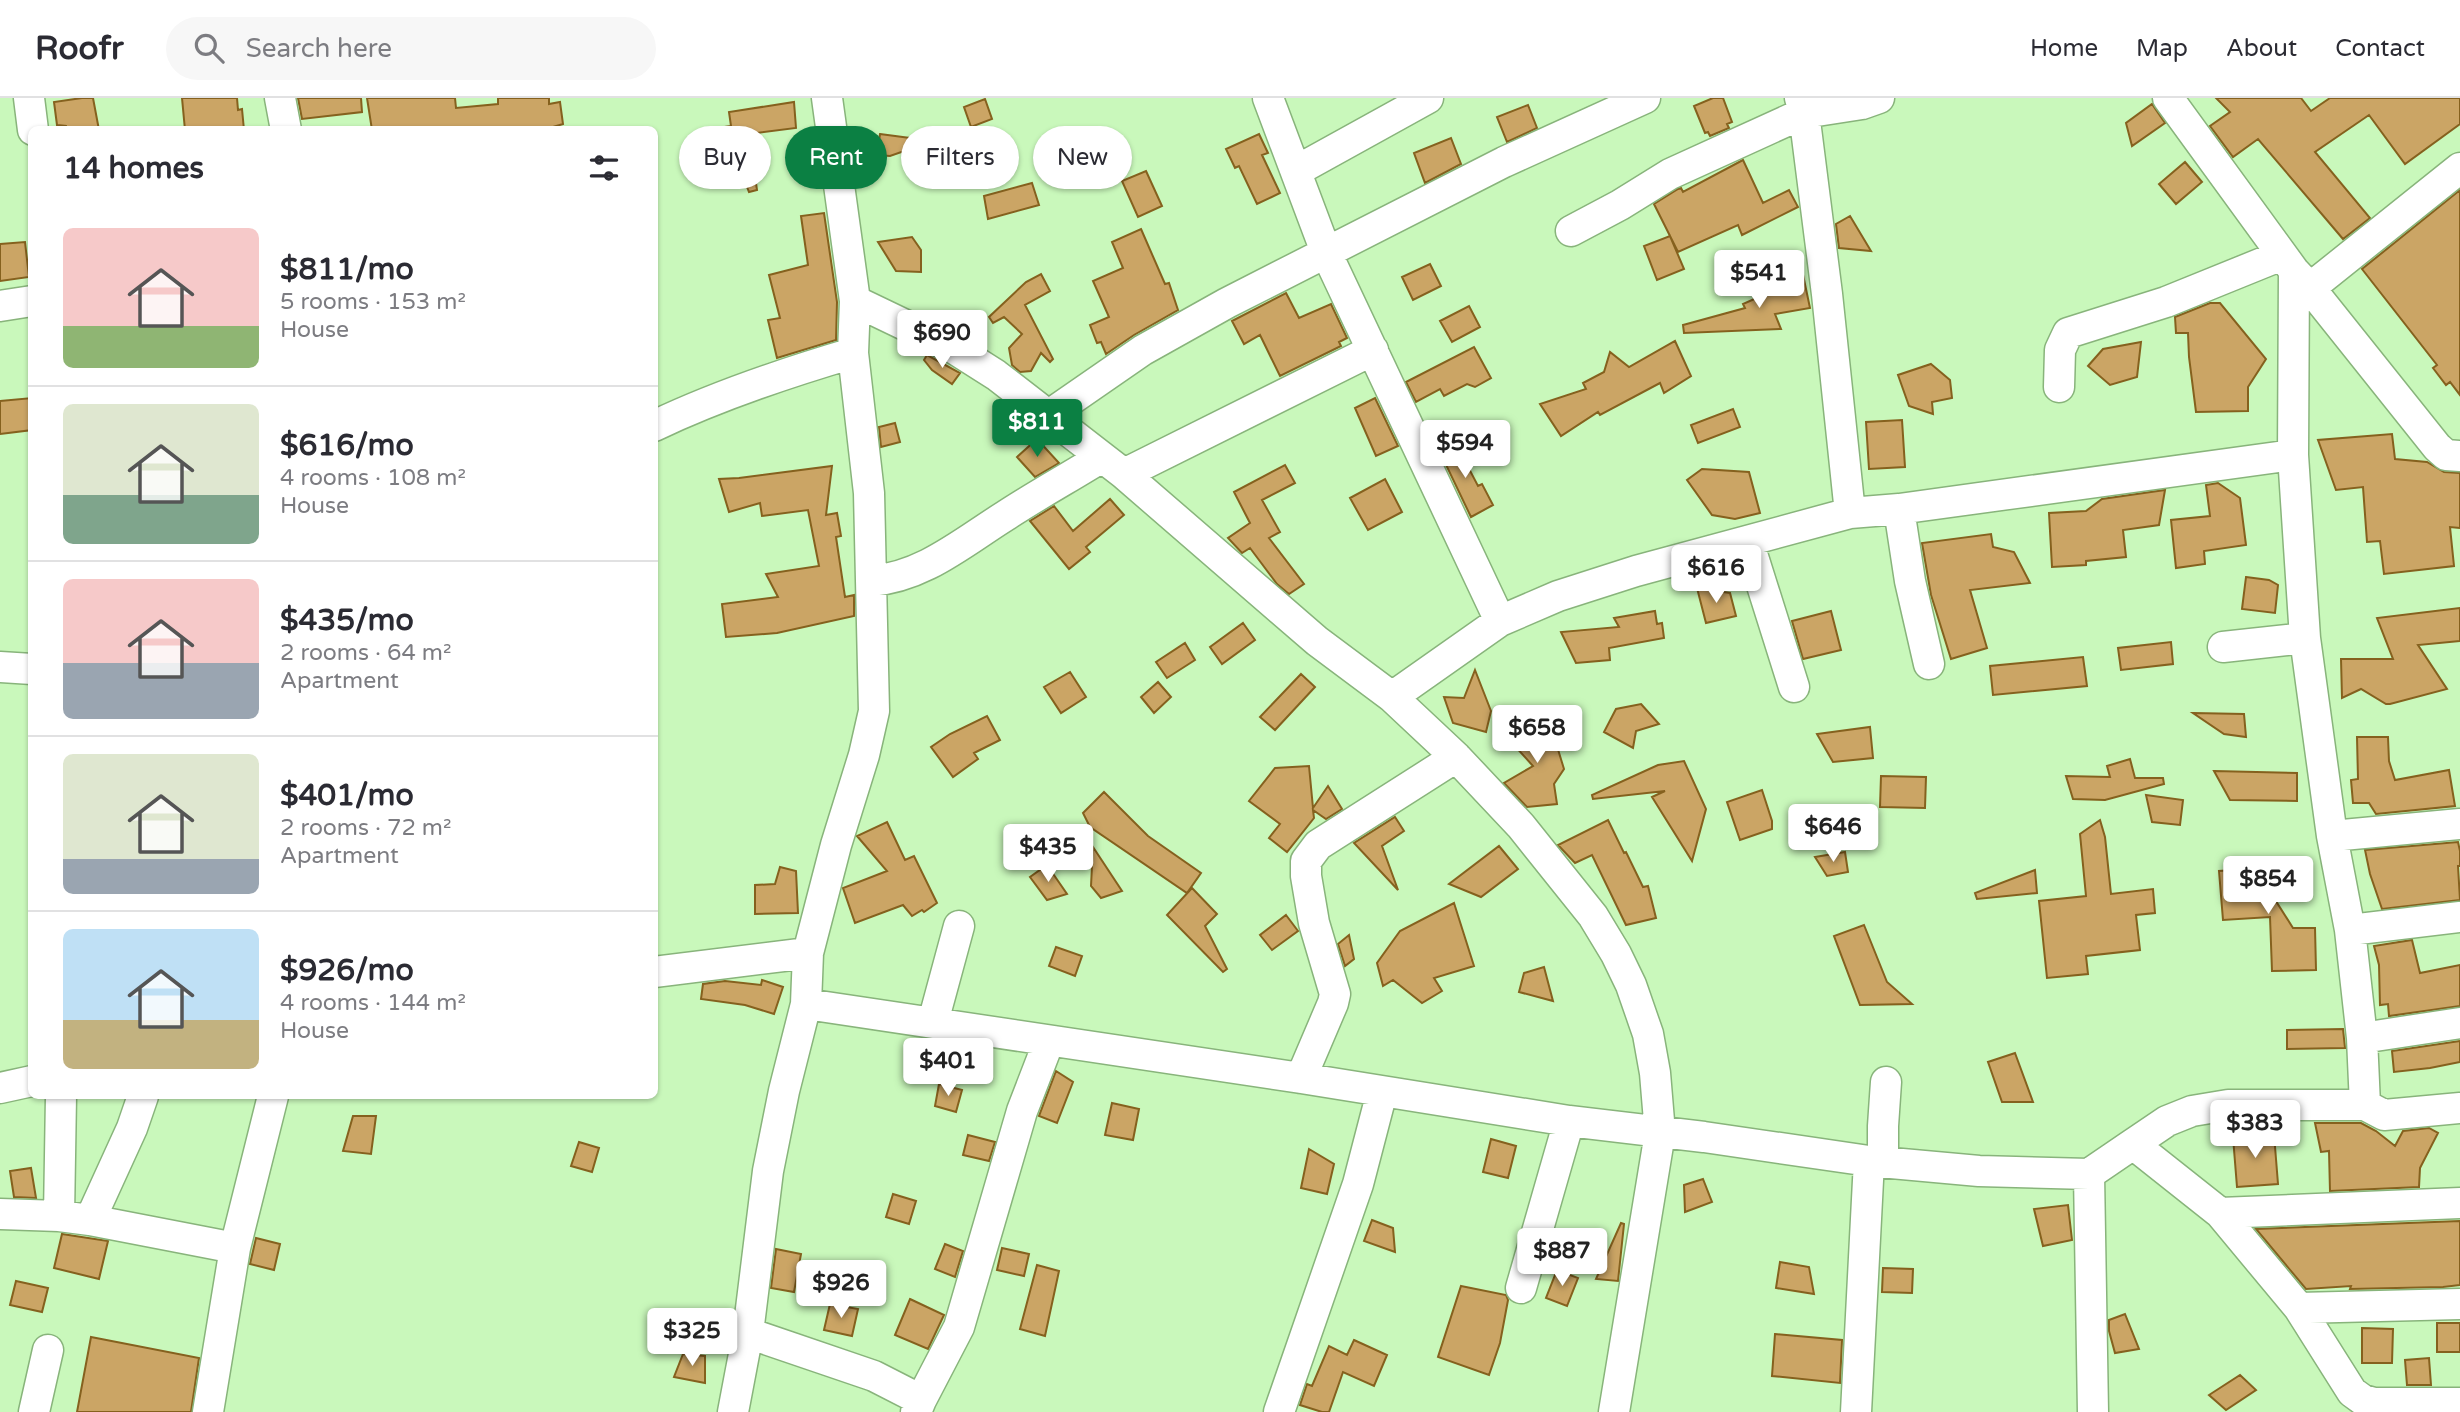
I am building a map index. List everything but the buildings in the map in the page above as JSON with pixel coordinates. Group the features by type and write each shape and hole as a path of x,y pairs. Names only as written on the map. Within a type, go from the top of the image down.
{"street":[{"path":"29,98 32,126"},
{"path":"280,98 285,126"},
{"path":"1268,98 1326,252 1500,621"},
{"path":"1296,171 1428,98"},
{"path":"1049,415 1143,350 1227,303 1504,162 1645,98"},
{"path":"1571,230 1620,205 1670,174 1802,105 1862,104 1879,98"},
{"path":"2168,98 2295,271 2437,447 2446,455 2460,456"},
{"path":"733,1412 748,1333 768,1171 784,1091 806,1004 808,953 874,711 869,493 853,353 855,301 831,100"},
{"path":"1802,105 1827,294 1850,513"},
{"path":"2059,387 2060,350 2068,333 2166,302 2295,271 2460,168"},
{"path":"2295,271 2293,455 2305,638 2332,836 2350,930 2365,1105"},
{"path":"855,301 955,349 1049,415 1317,640 1392,697 1455,757 1521,826 1593,916 1631,985 1648,1034 1655,1073 1660,1133 1614,1412"},
{"path":"0,306 28,302"},
{"path":"871,581 907,575 947,554 1006,515 1373,350"},
{"path":"658,424 718,397 853,353"},
{"path":"1392,697 1500,621 1558,596 1636,571 1850,513 1899,509 2293,455"},
{"path":"1899,509 1910,581 1928,664"},
{"path":"1748,541 1794,687"},
{"path":"2223,647 2305,638"},
{"path":"0,667 28,669"},
{"path":"1301,1078 1335,994 1314,923 1306,861 1318,845 1455,757"},
{"path":"2332,836 2460,824"},
{"path":"2350,930 2460,917"},
{"path":"933,1022 958,926"},
{"path":"658,972 808,953"},
{"path":"806,1004 1569,1121 1876,1161 1979,1171 2088,1174 2167,1121 2192,1111 2228,1105 2365,1105 2384,1115 2460,1108"},
{"path":"2361,1038 2460,1023"},
{"path":"748,1333 874,1376 919,1406 959,1328 1022,1111 1049,1041"},
{"path":"0,1088 28,1082"},
{"path":"1856,1412 1876,1161 1883,1126 1886,1082"},
{"path":"1279,1412 1359,1184 1382,1092"},
{"path":"59,1216 61,1099"},
{"path":"90,1220 132,1128 142,1099"},
{"path":"208,1412 235,1248 272,1099"},
{"path":"1521,1287 1569,1121"},
{"path":"2133,1144 2220,1213 2299,1308 2338,1373 2363,1400 2374,1403 2460,1403"},
{"path":"2088,1174 2092,1412"},
{"path":"2220,1213 2460,1203"},
{"path":"0,1214 90,1220 235,1248"},
{"path":"2299,1308 2460,1304"},
{"path":"34,1412 48,1350"}]}
